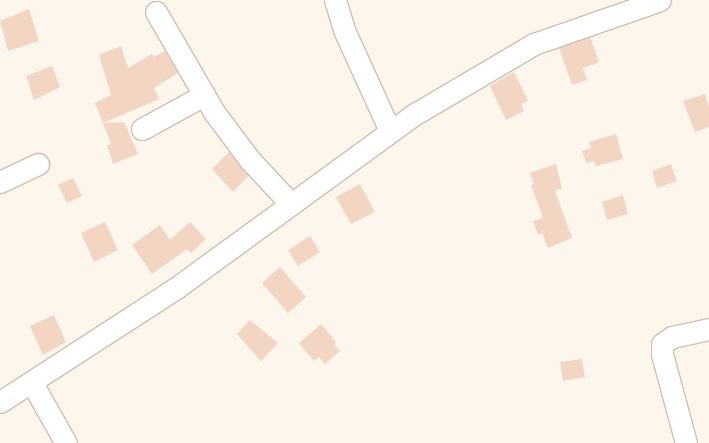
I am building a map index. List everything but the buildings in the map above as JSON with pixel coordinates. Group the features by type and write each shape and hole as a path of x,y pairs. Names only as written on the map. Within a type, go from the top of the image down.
{"street":[{"path":"335,0 344,30 390,131"},
{"path":"0,402 32,383 176,288 290,203 414,114 534,44 660,0"},
{"path":"156,12 204,94 249,159 290,203"},
{"path":"142,129 204,94"},
{"path":"0,182 38,164"},
{"path":"686,443 662,354 662,344 672,336 709,329"},
{"path":"32,383 66,443"}]}
